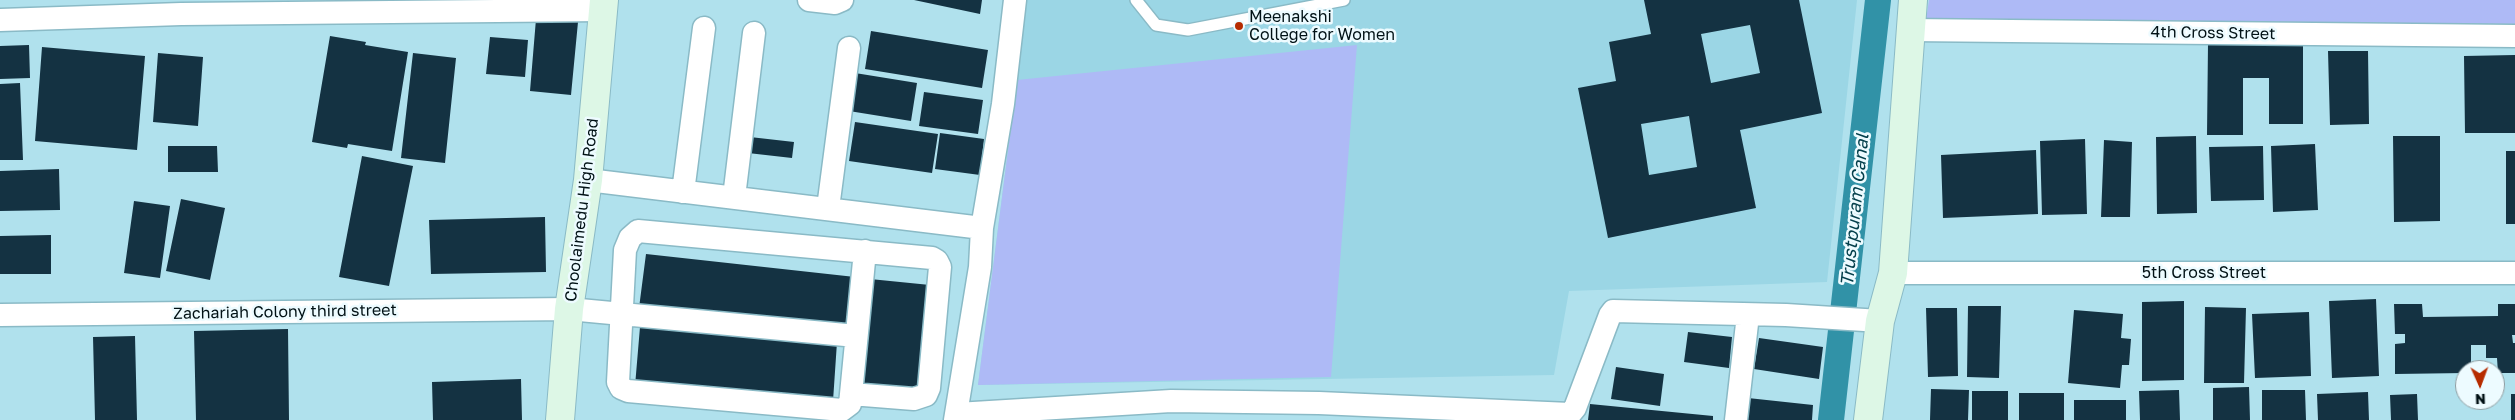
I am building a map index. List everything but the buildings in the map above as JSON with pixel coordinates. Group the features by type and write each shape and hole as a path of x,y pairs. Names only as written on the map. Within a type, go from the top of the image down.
{"street":[{"path":"809,0 835,3 842,0"},
{"path":"1015,0 1003,104 982,228 980,267 956,417 1170,410 1570,414 1576,408 1613,311 1748,315 1786,314 1880,321"},
{"path":"1868,420 1880,321 1893,273 1913,0"},
{"path":"0,20 603,5"},
{"name":"Choolaimedu High Road","path":"560,420 569,309 588,180 603,5"},
{"path":"683,192 704,28"},
{"name":"4th Cross Street","path":"1910,30 2515,36"},
{"path":"734,197 754,33"},
{"path":"828,208 849,48"},
{"path":"588,180 982,228"},
{"path":"851,394 922,398 929,388 940,267 938,261 932,258 865,251 638,231 630,238 625,250 618,382 621,388 628,392 842,410 850,404 865,251"},
{"name":"5th Cross Street","path":"1893,273 2515,273"},
{"name":"Zachariah Colony third street","path":"0,315 569,309 856,336"},
{"path":"1736,420 1748,315"},
{"path":"933,337 968,340"}],"lane":[{"path":"1136,0 1156,25 1188,30 1344,0"}],"shaded area":[{"path":"1027,0 1857,0 1827,282 1569,291 1554,375 978,385"},
{"path":"1929,0 2515,0 2515,24 1926,20"},
{"path":"1357,45 1331,377 978,385 1017,80"}],"waterway":[{"name":"Trustpuram Canal","path":"1831,420 1878,0"}],"place":[{"name":"Meenakshi College for Women","path":"1239,26"}]}
